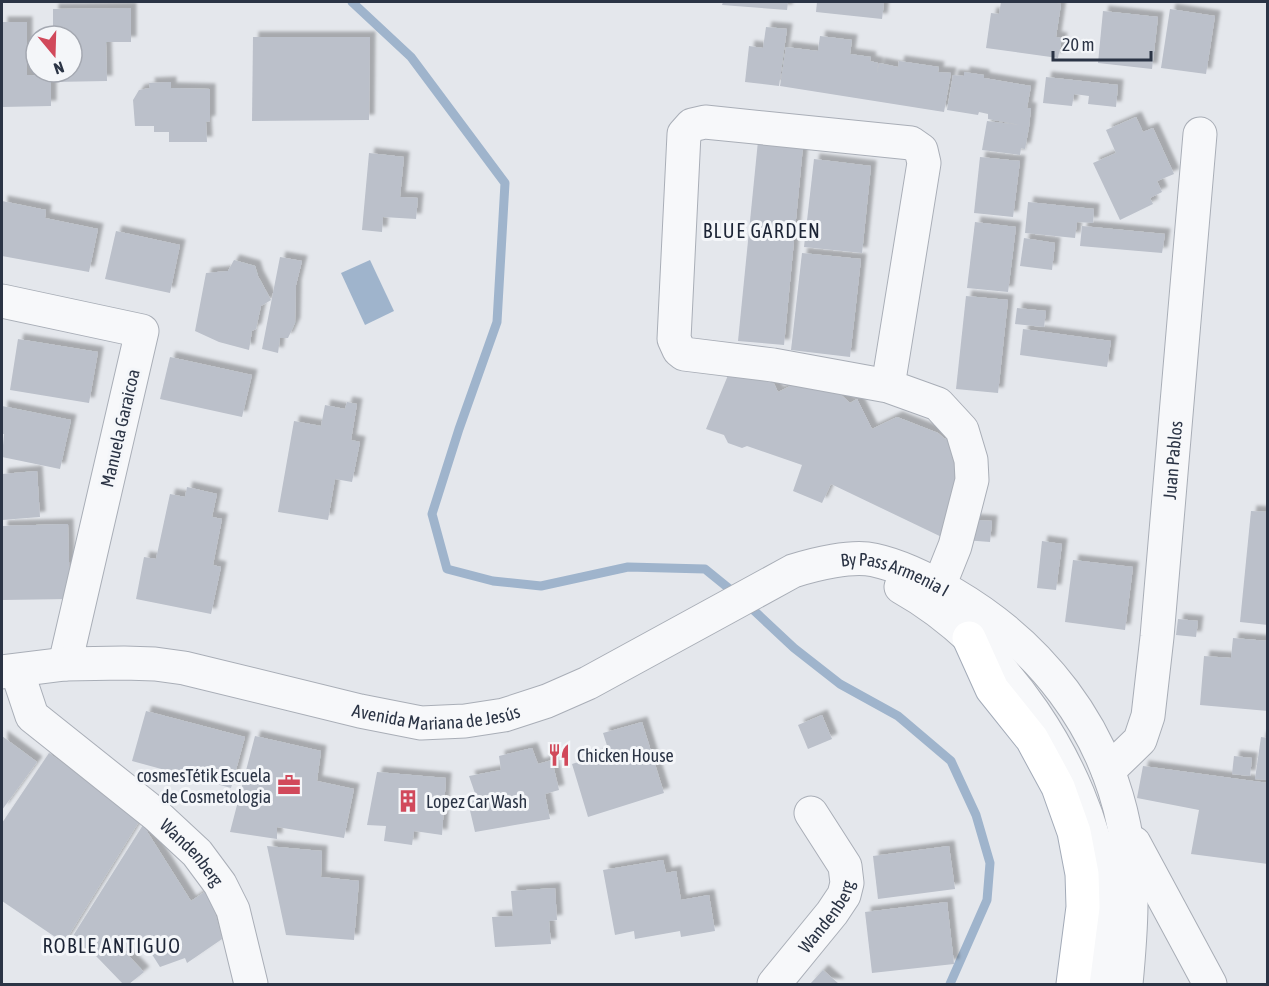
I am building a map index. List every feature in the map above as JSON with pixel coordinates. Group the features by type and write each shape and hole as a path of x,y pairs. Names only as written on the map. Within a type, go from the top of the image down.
{"main road":[{"path":"969,638 992,689 1032,739 1058,787 1074,832 1082,874 1083,907 1073,984"}],"street":[{"path":"888,386 924,163 921,150 911,143 705,122 692,125 684,134 674,339 679,350 684,354 773,365 888,386 938,404 962,430 971,460 972,480 955,546 939,585"},
{"name":"Juan Pablos","path":"1108,771 1140,740 1148,716 1158,625 1200,134"},
{"name":"Manuela Garaicoa","path":"2,301 142,331 65,664"},
{"name":"By Pass Armenia I","path":"842,560 872,559 909,571 939,585 982,611 1016,638 1047,670 1074,706 1096,744 1108,771 1125,826 1132,875 1098,984"},
{"name":"By Pass Armenia I","path":"842,560 919,597 969,638 1023,698 1046,731 1065,767 1094,842 1103,881 1118,922 1126,984"},
{"name":"Avenida Mariana de Jesús","path":"9,672 65,664 155,664 421,723 465,721 504,715 548,701 588,683 793,571 820,563 842,560"},
{"name":"Wandenberg","path":"9,672 32,716 154,814 197,853 234,910 251,984"},
{"name":"Wandenberg","path":"774,984 832,913 844,895 848,883 845,866 811,813"},
{"path":"1125,826 1210,984"}],"water":[{"path":"370,260 394,311 365,325 341,273"}],"building":[{"path":"723,2 788,2 787,10 722,5"},
{"path":"817,2 884,2 882,19 816,12"},
{"path":"1001,2 1061,4 1056,37 1062,38 1058,58 986,48 991,13 999,14"},
{"path":"131,8 131,42 106,42 107,81 84,81 84,24 53,24 53,9"},
{"path":"1170,9 1215,16 1206,74 1161,68"},
{"path":"1103,11 1158,17 1152,69 1098,63"},
{"path":"2,22 27,22 24,24 24,84 51,84 51,106 2,107"},
{"path":"766,27 787,29 779,86 745,82 749,46 763,48"},
{"path":"820,36 852,40 850,54 871,57 870,61 878,63 877,74 879,63 898,67 899,61 939,67 938,72 951,73 944,112 780,86 786,47 818,51"},
{"path":"253,37 370,37 369,120 252,121"},
{"path":"964,72 1031,86 1027,108 1031,108 1029,127 1025,149 1021,148 1020,155 982,150 987,121 1020,125 988,119 988,114 979,112 978,115 947,110 953,75 964,76"},
{"path":"1046,77 1118,85 1116,107 1088,104 1089,96 1074,94 1072,106 1043,103"},
{"path":"171,82 171,88 210,89 210,121 206,122 207,142 169,142 169,132 154,132 154,126 135,126 133,100 139,90 150,88 149,83"},
{"path":"1136,117 1143,132 1153,128 1174,174 1157,181 1162,192 1150,198 1153,204 1120,220 1093,163 1116,153 1106,130"},
{"path":"758,141 803,146 784,345 738,341"},
{"path":"369,153 404,157 400,197 418,198 416,219 383,217 382,232 362,230"},
{"path":"980,157 1020,161 1013,217 974,213"},
{"path":"814,159 871,166 862,253 804,247"},
{"path":"2,201 46,210 45,218 98,229 89,272 2,256"},
{"path":"1028,202 1094,209 1093,223 1077,222 1075,238 1025,233"},
{"path":"975,222 1016,227 1008,292 967,288"},
{"path":"1082,226 1165,234 1162,253 1080,246"},
{"path":"116,231 180,245 170,293 105,279"},
{"path":"1024,238 1055,243 1052,270 1020,266"},
{"path":"802,253 861,259 850,357 791,350"},
{"path":"280,257 302,261 296,285 295,323 288,338 280,338 278,353 262,349"},
{"path":"234,260 255,266 271,300 261,306 256,329 252,331 249,350 219,342 195,331 206,273 228,271"},
{"path":"966,296 1008,300 998,393 956,389"},
{"path":"1017,308 1046,311 1044,327 1015,324"},
{"path":"1023,329 1111,341 1107,367 1020,355"},
{"path":"18,339 98,352 89,403 10,390"},
{"path":"170,357 252,375 242,417 160,399"},
{"path":"733,363 766,367 778,392 805,379 812,385 840,394 850,403 857,399 872,429 897,417 938,433 945,439 954,434 965,459 950,541 831,484 822,503 793,491 802,465 747,446 742,448 728,443 724,435 706,429"},
{"path":"347,402 357,404 351,440 360,442 352,482 335,479 328,520 278,512 294,421 321,426 325,405 345,409"},
{"path":"2,406 71,420 60,469 2,457 4,434 2,434"},
{"path":"37,471 40,517 2,520 2,474"},
{"path":"187,487 217,494 212,517 222,519 213,565 221,567 211,614 136,599 144,557 156,559 170,494 185,497"},
{"path":"1251,511 1268,512 1268,625 1240,622"},
{"path":"966,519 992,521 990,542 964,540"},
{"path":"68,524 70,599 2,600 2,526"},
{"path":"1042,541 1062,544 1056,590 1037,588"},
{"path":"1073,560 1133,567 1125,630 1065,622"},
{"path":"1178,619 1198,621 1196,637 1176,635"},
{"path":"1233,638 1268,641 1268,711 1200,705 1204,656 1231,658"},
{"path":"146,711 245,737 231,788 132,761"},
{"path":"822,715 832,739 808,749 798,725"},
{"path":"642,722 664,793 588,817 572,764 609,752 603,733"},
{"path":"2,736 37,762 2,810"},
{"name":"cosmesTétik Escuela de Cosmetologia","path":"255,736 321,751 317,781 354,789 344,838 277,827 277,839 230,832"},
{"path":"1261,737 1268,738 1268,780 1255,779"},
{"path":"532,748 538,764 552,760 559,790 545,794 550,819 475,832 468,802 477,799 469,776 501,770 499,756"},
{"path":"49,753 140,820 64,943 2,901 2,823"},
{"path":"1234,756 1252,758 1250,776 1232,774"},
{"path":"1143,766 1268,783 1268,864 1191,854 1199,810 1137,798"},
{"name":"Lopez Car Wash","path":"377,772 446,778 442,835 414,831 412,845 384,841 386,826 367,825"},
{"path":"143,825 191,901 209,889 222,939 187,963 185,958 160,967 141,937 125,952 144,972 129,984 123,984 96,956 71,939"},
{"path":"267,846 322,851 321,877 359,881 354,940 286,935"},
{"path":"949,846 955,889 878,899 873,856"},
{"path":"663,860 666,873 676,871 681,900 709,895 715,931 681,937 680,931 635,939 634,931 615,935 603,870"},
{"path":"555,888 557,920 549,921 551,944 495,947 492,917 513,916 511,891"},
{"path":"947,902 954,964 872,973 865,912"},
{"path":"823,970 839,984 810,984"}],"waterway":[{"path":"352,2 411,57 505,183 497,322 432,514 447,569 493,581 541,586 628,567 705,569 737,595"},
{"path":"747,604 794,648 840,684 898,716 951,761 976,815 990,863 987,900 950,984"}],"place":[{"name":"Chicken House","path":"559,755"},
{"name":"cosmesTétik Escuela de Cosmetologia","path":"289,785"},
{"name":"Lopez Car Wash","path":"408,801"}],"district":[{"name":"BLUE GARDEN","path":"762,230"},
{"name":"ROBLE ANTIGUO","path":"112,945"}]}
